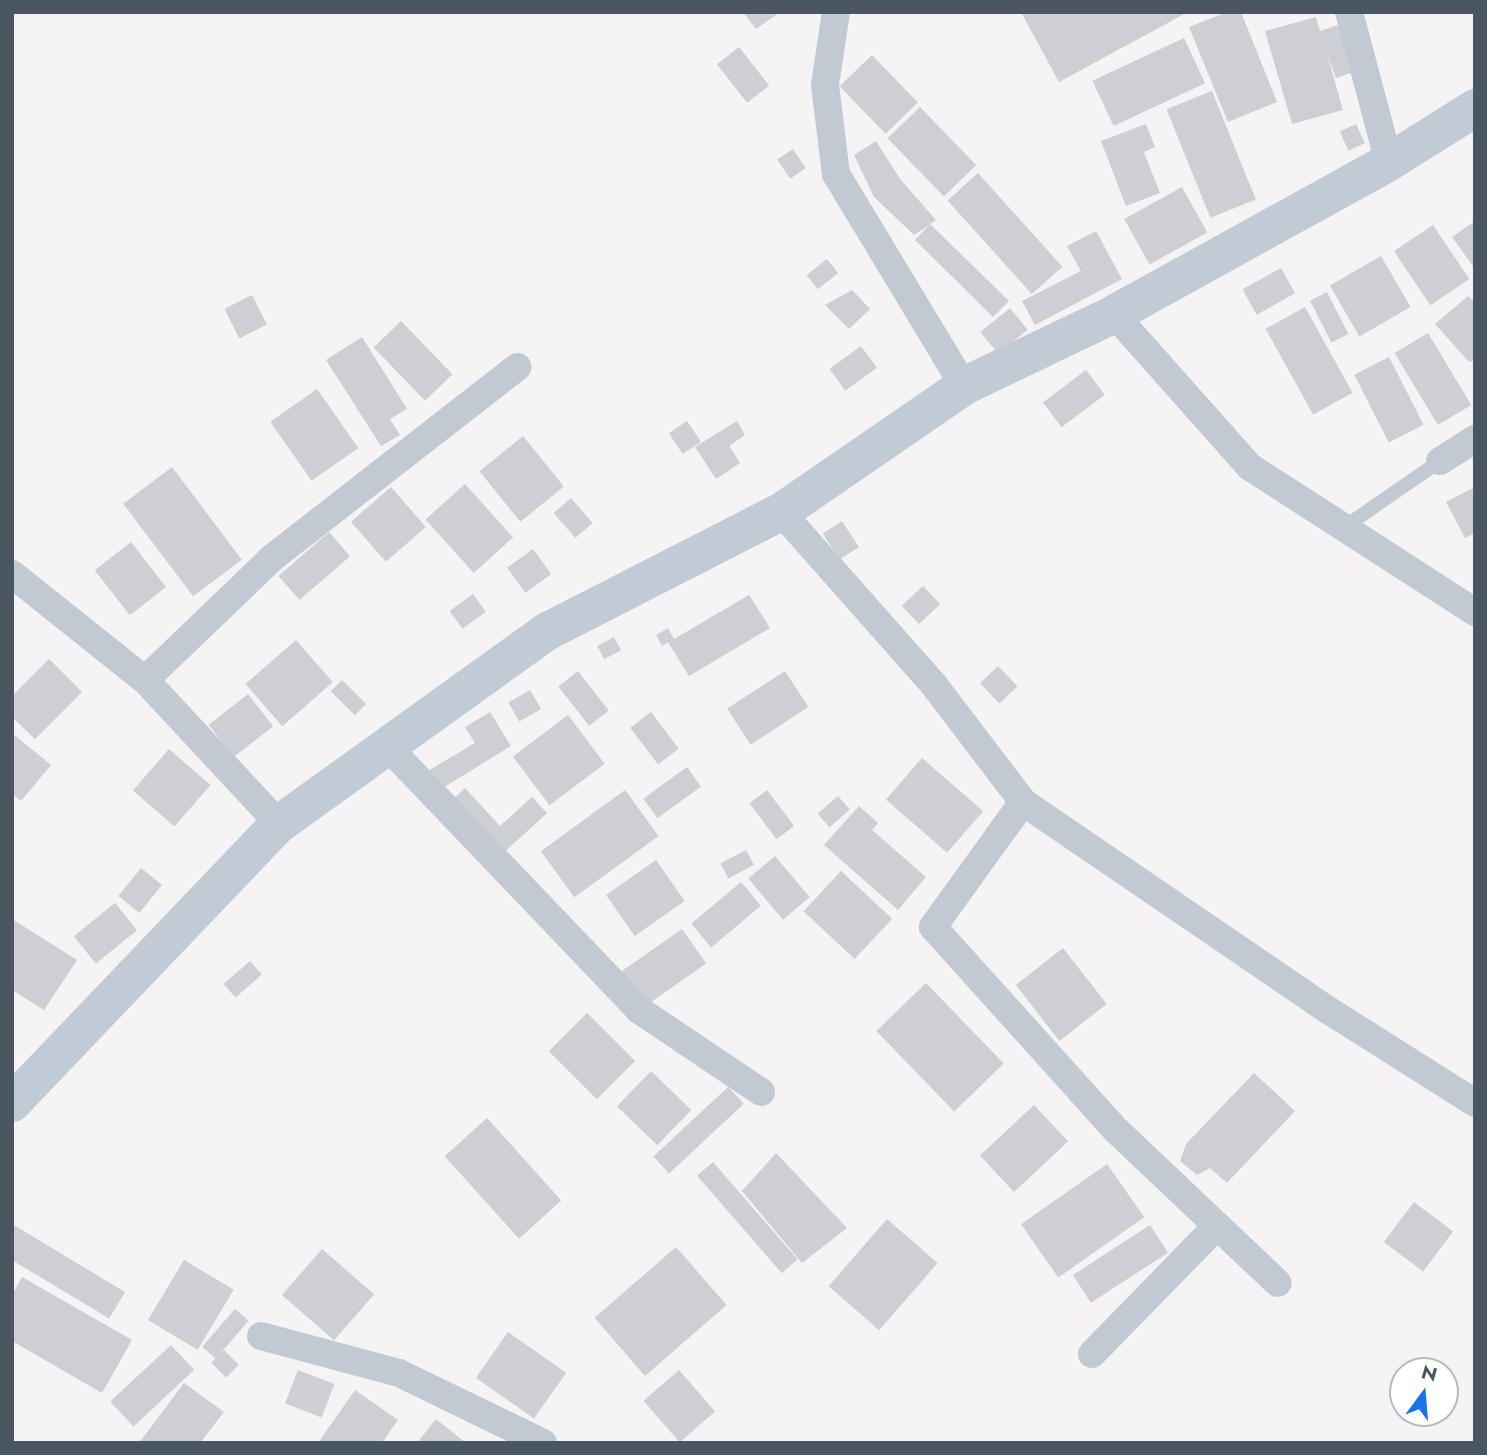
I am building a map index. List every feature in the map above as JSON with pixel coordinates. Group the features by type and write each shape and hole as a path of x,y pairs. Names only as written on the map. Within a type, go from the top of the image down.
{"street":[{"path":"836,12 825,85 836,174 964,386"},
{"path":"1349,12 1389,162"},
{"path":"12,1103 279,824 548,632 781,512 964,386 1114,314 1389,162 1475,108"},
{"path":"1114,314 1250,467 1475,612"},
{"path":"145,680 272,558 517,367"},
{"path":"1440,461 1475,439"},
{"path":"781,512 934,685 1024,802 1328,1010 1475,1103"},
{"path":"17,586 145,680 279,824"},
{"path":"388,747 639,1010 761,1092"},
{"path":"1024,802 933,927 1117,1131 1278,1283"},
{"path":"1092,1354 1217,1226"},
{"path":"261,1336 399,1373 543,1443"}],"lane":[{"path":"1343,528 1440,461"}],"building":[{"path":"743,12 780,12 756,29"},
{"path":"1021,12 1188,12 1059,82"},
{"path":"1227,12 1241,12 1277,102 1228,122 1189,27"},
{"path":"1316,17 1320,31 1341,24 1357,71 1336,78 1327,54 1343,110 1292,124 1265,31"},
{"path":"1184,38 1205,83 1114,126 1092,81"},
{"path":"739,47 769,86 747,103 717,64"},
{"path":"872,55 918,102 885,134 840,86"},
{"path":"1212,91 1256,199 1210,218 1167,109"},
{"path":"920,107 976,165 944,197 888,138"},
{"path":"1146,124 1155,147 1144,152 1160,193 1126,206 1101,141"},
{"path":"1356,124 1365,143 1349,151 1340,132"},
{"path":"876,141 900,179 936,220 930,224 1009,301 993,317 915,240 929,225 914,235 874,197 854,155"},
{"path":"793,149 806,168 790,179 777,160"},
{"path":"978,173 1062,267 1032,294 948,200"},
{"path":"1182,187 1207,232 1149,264 1124,219"},
{"path":"1475,221 1475,269 1452,237"},
{"path":"1433,225 1469,279 1430,305 1394,251"},
{"path":"1096,231 1122,279 1035,325 1022,301 1081,271 1067,246"},
{"path":"1381,256 1410,307 1359,337 1330,286"},
{"path":"827,259 838,273 818,289 807,275"},
{"path":"1281,268 1295,293 1257,315 1243,289"},
{"path":"852,290 870,309 849,329 825,305"},
{"path":"1327,292 1348,334 1331,343 1310,301"},
{"path":"252,295 267,324 239,338 224,309"},
{"path":"1468,296 1475,303 1475,360 1469,362 1435,324"},
{"path":"1305,307 1353,393 1313,415 1266,329"},
{"path":"1010,308 1028,330 998,354 980,332"},
{"path":"401,321 452,374 425,401 374,347"},
{"path":"1428,333 1471,405 1438,425 1395,353"},
{"path":"362,337 407,409 390,419 400,435 381,446 326,360"},
{"path":"861,346 877,368 845,391 829,369"},
{"path":"1389,357 1424,425 1389,442 1354,375"},
{"path":"1086,370 1105,395 1062,427 1043,402"},
{"path":"317,389 358,448 312,481 270,422"},
{"path":"687,421 701,442 683,454 669,433"},
{"path":"737,421 745,435 729,446 740,463 716,479 695,447"},
{"path":"523,436 564,487 520,522 479,471"},
{"path":"172,467 242,560 193,596 123,504"},
{"path":"465,484 513,538 474,573 426,519"},
{"path":"391,487 426,527 386,562 351,522"},
{"path":"1475,487 1475,533 1465,538 1446,502"},
{"path":"571,498 593,523 575,538 554,513"},
{"path":"842,521 859,547 840,560 823,534"},
{"path":"329,532 350,556 299,600 278,576"},
{"path":"131,542 166,587 130,615 95,570"},
{"path":"533,549 551,574 525,593 507,568"},
{"path":"923,586 940,604 919,624 902,606"},
{"path":"473,594 486,612 462,629 450,611"},
{"path":"749,595 770,628 689,676 668,642 662,646 656,635 668,628 674,639"},
{"path":"614,637 621,650 604,659 597,646"},
{"path":"296,640 333,682 282,726 245,684"},
{"path":"49,659 82,692 35,739 12,717 12,696"},
{"path":"998,666 1017,686 999,704 980,683"},
{"path":"578,671 609,710 589,726 558,686"},
{"path":"785,671 808,707 751,745 727,709"},
{"path":"342,680 366,704 355,715 331,691"},
{"path":"530,690 541,709 519,722 508,702"},
{"path":"248,694 273,726 234,757 209,725"},
{"path":"490,712 511,746 438,791 426,772 475,743 465,727"},
{"path":"651,712 679,749 658,764 630,728"},
{"path":"568,715 605,764 550,805 513,757"},
{"path":"12,733 51,765 21,801 12,794"},
{"path":"169,749 211,785 174,827 133,791"},
{"path":"922,758 983,811 947,853 886,800"},
{"path":"687,767 701,786 657,818 643,799"},
{"path":"465,788 500,826 532,797 547,813 500,856 450,802"},
{"path":"625,790 659,836 574,897 541,851"},
{"path":"767,790 794,826 777,839 749,803"},
{"path":"838,796 850,810 829,827 818,814"},
{"path":"859,806 878,823 872,830 926,877 898,910 824,845"},
{"path":"746,850 754,865 728,879 720,864"},
{"path":"775,856 810,897 783,920 748,878"},
{"path":"656,860 685,901 635,936 606,895"},
{"path":"141,868 162,885 139,913 118,896"},
{"path":"841,871 892,919 855,959 803,911"},
{"path":"741,882 761,906 711,948 691,924"},
{"path":"115,903 137,930 96,964 74,936"},
{"path":"12,919 77,960 44,1010 12,990"},
{"path":"682,929 706,963 645,1006 621,972"},
{"path":"1063,948 1107,1004 1059,1041 1016,985"},
{"path":"250,961 262,975 235,998 224,984"},
{"path":"926,983 1004,1064 954,1111 876,1031"},
{"path":"587,1013 635,1061 597,1099 549,1051"},
{"path":"651,1071 691,1110 657,1145 617,1106"},
{"path":"1254,1073 1295,1111 1227,1183 1210,1168 1197,1175 1180,1161 1186,1144"},
{"path":"728,1087 744,1104 669,1173 653,1157"},
{"path":"1034,1105 1068,1142 1014,1192 980,1155"},
{"path":"487,1118 561,1200 519,1239 445,1156"},
{"path":"776,1153 847,1228 802,1263 742,1191"},
{"path":"713,1162 798,1259 782,1273 697,1176"},
{"path":"1107,1164 1144,1217 1058,1277 1021,1224"},
{"path":"1414,1202 1453,1231 1423,1271 1384,1242"},
{"path":"887,1219 938,1263 879,1330 829,1286"},
{"path":"12,1224 125,1292 109,1319 12,1260"},
{"path":"1150,1225 1168,1253 1091,1303 1073,1275"},
{"path":"676,1247 727,1305 645,1376 594,1318"},
{"path":"322,1249 374,1294 334,1340 282,1295"},
{"path":"184,1260 234,1290 198,1350 148,1320"},
{"path":"22,1277 132,1340 102,1393 12,1341 12,1295"},
{"path":"235,1309 249,1321 216,1359 202,1347"},
{"path":"508,1332 566,1373 534,1419 476,1378"},
{"path":"171,1345 194,1370 133,1426 110,1402"},
{"path":"224,1350 239,1365 226,1378 211,1363"},
{"path":"298,1370 334,1384 322,1418 285,1404"},
{"path":"679,1370 715,1412 680,1442 644,1401"},
{"path":"184,1383 224,1412 200,1443 139,1443"},
{"path":"355,1390 398,1420 382,1443 318,1443"},
{"path":"436,1419 466,1443 417,1443"}]}
